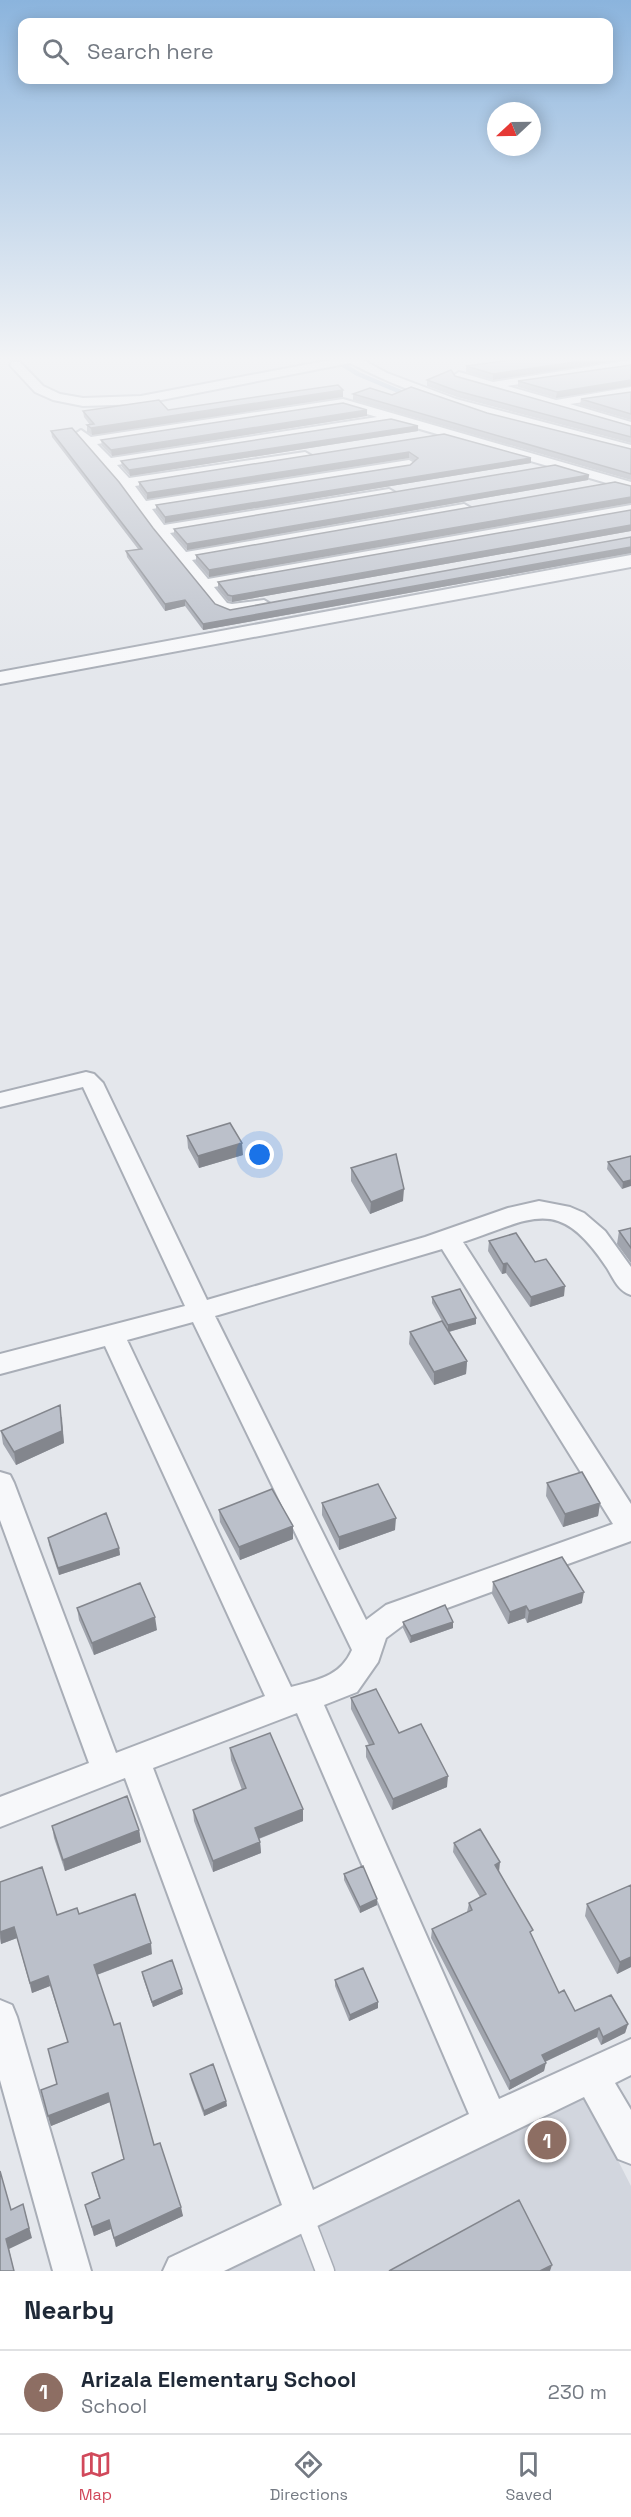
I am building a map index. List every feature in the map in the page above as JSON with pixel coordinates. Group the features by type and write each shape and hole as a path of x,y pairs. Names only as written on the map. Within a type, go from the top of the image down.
{"street":[{"path":"109,465 126,483 160,530 226,608 243,609 278,602"},
{"path":"126,483 246,465"},
{"path":"142,506 413,468 410,465"},
{"path":"523,471 556,465 631,486"},
{"path":"581,488 616,482"},
{"path":"160,530 400,491"},
{"path":"184,557 476,506"},
{"path":"205,584 631,509"},
{"path":"0,678 631,561"},
{"path":"0,1100 78,1080 86,1079 92,1083 199,1309 368,1653"},
{"path":"0,1364 113,1336 448,1238 531,1210 562,1212 582,1222 595,1234 631,1286"},
{"path":"0,1812 120,1764 346,1683 354,1676 368,1653 370,1638 375,1630 396,1614 631,1529 448,1238"},
{"path":"113,1336 294,1700 490,2122"},
{"path":"0,1483 120,1764 304,2214"},
{"path":"0,2017 72,2271"},
{"path":"182,2271 304,2214 490,2122 631,2057"},
{"path":"592,2076 631,2146"}],"lane":[{"path":"304,2214 325,2271"}],"shaded area":[{"path":"584,2094 631,2186 631,2271 211,2271"}],"building":[{"path":"77,465 104,465 215,604 230,610 631,537 631,547 203,624 185,600 165,604 126,551 142,549"},
{"path":"125,465 162,465 129,470"},
{"path":"247,465 326,465 147,493 139,482"},
{"path":"410,465 488,465 165,517 156,505"},
{"path":"555,465 589,475 187,544 174,529"},
{"path":"600,465 631,465 631,474"},
{"path":"615,482 631,486 631,497 209,570 196,555"},
{"path":"631,510 631,525 232,596 228,595 218,582"},
{"path":"230,1123 242,1143 198,1156 187,1136"},
{"path":"396,1154 404,1189 371,1202 351,1168"},
{"path":"631,1156 631,1180 623,1182 608,1162"},
{"path":"631,1228 631,1248 619,1231"},
{"path":"516,1233 535,1262 546,1259 565,1286 531,1297 507,1263 503,1264 489,1241"},
{"path":"460,1289 476,1318 448,1325 432,1297"},
{"path":"442,1321 467,1361 434,1372 410,1332"},
{"path":"60,1405 62,1431 14,1452 1,1431"},
{"path":"582,1472 600,1503 565,1514 547,1483"},
{"path":"378,1484 396,1518 339,1537 322,1503"},
{"path":"272,1489 293,1526 239,1547 219,1510"},
{"path":"106,1513 119,1548 58,1568 48,1538"},
{"path":"562,1557 584,1592 529,1611 526,1606 510,1612 493,1582"},
{"path":"140,1583 155,1617 92,1643 77,1608"},
{"path":"445,1605 453,1622 411,1636 403,1622"},
{"path":"376,1689 399,1733 421,1724 448,1776 393,1799 366,1746 374,1744 351,1698"},
{"path":"270,1733 303,1809 255,1828 260,1842 213,1861 193,1810 246,1788 230,1748"},
{"path":"127,1796 139,1830 63,1860 52,1826"},
{"path":"480,1829 500,1862 495,1865 533,1930 530,1932 559,1993 564,1990 575,2011 611,1995 628,2024 603,2037 599,2028 542,2055 546,2063 510,2081 432,1929 472,1910 469,1903 486,1894 454,1843"},
{"path":"363,1866 377,1899 360,1907 344,1874"},
{"path":"42,1867 57,1915 77,1908 79,1914 135,1894 151,1943 94,1965 114,2025 120,2023 154,2145 160,2143 181,2207 114,2238 109,2220 92,2227 85,2205 100,2198 92,2173 124,2159 108,2093 48,2116 41,2090 57,2084 48,2049 68,2042 48,1976 30,1983 14,1927 0,1932 0,1882"},
{"path":"631,1885 631,1957 620,1962 587,1904"},
{"path":"172,1960 182,1989 152,2002 142,1972"},
{"path":"363,1968 378,2002 350,2015 335,1980"},
{"path":"213,2064 226,2101 204,2111 190,2074"},
{"path":"0,2171 11,2210 23,2204 29,2228 6,2239 14,2271 0,2271"},
{"path":"519,2200 552,2265 540,2271 389,2271"}],"place":[{"name":"Arizala Elementary School","path":"547,2140"}]}
